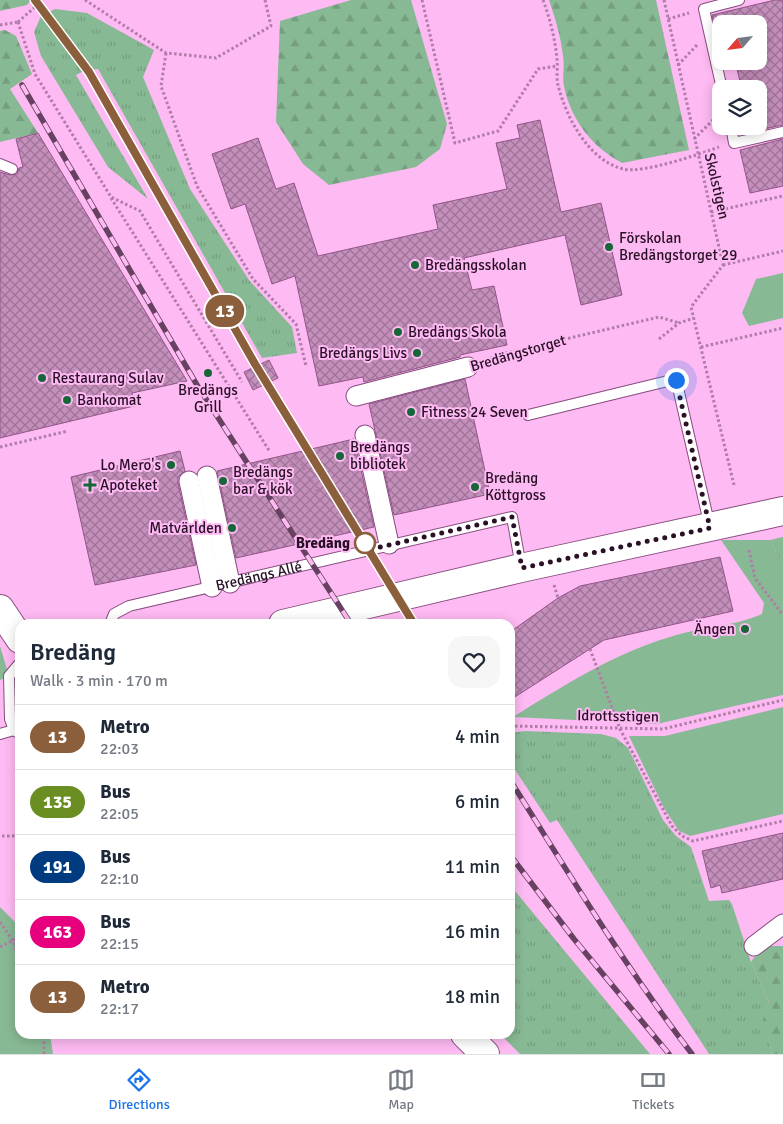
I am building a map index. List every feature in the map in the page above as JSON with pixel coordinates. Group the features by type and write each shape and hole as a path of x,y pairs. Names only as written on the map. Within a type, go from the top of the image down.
{"street":[{"name":"Bredängstorget","path":"356,396 468,367"},
{"path":"365,435 389,544"},
{"path":"212,586 198,479 230,583"},
{"path":"310,619 522,568 783,511"},
{"path":"0,609 15,632"},
{"path":"754,946 783,924"},
{"path":"470,1039 485,1054"}],"lane":[{"path":"720,80 704,9 739,0"},
{"path":"733,135 734,143 783,132"},
{"path":"0,164 12,169"},
{"path":"528,415 676,380 710,528"},
{"name":"Bredängs Allé","path":"112,619 114,614 129,606 389,544 512,517 522,568"},
{"path":"15,667 5,678 10,719 15,728"},
{"path":"0,734 15,732"}],"path":[{"path":"0,25 18,22 43,0"},
{"path":"85,0 166,53 216,58 271,26 265,0"},
{"path":"422,0 455,143 498,131 538,69 558,66"},
{"path":"543,0 550,19 558,66 558,84 568,114 581,137 596,154 624,169 649,167 698,155 734,143"},
{"name":"Skolstigen","path":"664,0 723,265"},
{"path":"668,20 704,9"},
{"path":"18,22 35,74 270,452"},
{"path":"678,65 709,31"},
{"path":"166,53 161,86 197,186 253,279 296,324 306,366"},
{"path":"694,139 712,121"},
{"path":"711,212 783,196"},
{"path":"111,197 140,211 242,382"},
{"path":"734,485 692,307 723,265 783,251"},
{"name":"Bredängstorget","path":"468,367 502,354 660,317 679,324"},
{"path":"659,338 679,324 694,318"},
{"path":"701,347 783,328"},
{"path":"0,446 68,431"},
{"path":"292,466 290,462 298,458 317,491"},
{"path":"748,550 755,578 783,615"},
{"path":"590,650 620,729 672,826 682,836 693,841 783,821"},
{"name":"Idrottsstigen","path":"515,726 663,729 783,700"},
{"path":"2,836 15,836"},
{"path":"0,922 15,947"},
{"path":"0,948 13,941"},
{"path":"44,1039 44,1054"}],"green space":[{"path":"0,0 31,0 27,5 0,11"},
{"path":"351,0 411,0 447,124 440,149 416,167 329,185 303,164 276,122 280,21"},
{"path":"549,0 656,0 689,150 622,163 592,141 578,121 567,98 563,83 564,60 561,42"},
{"path":"55,9 87,13 154,50 143,77 190,189 249,280 292,327 297,353 262,358 98,69 84,71 76,75 148,199 108,167 41,56 34,32 41,16"},
{"path":"5,30 16,36 32,74 10,89 38,133 0,142 0,31"},
{"path":"783,273 783,318 749,326 742,313 756,279"},
{"path":"783,537 783,558 779,558 770,540"},
{"name":"Ängen","path":"721,540 770,540 779,558 783,558 783,695 657,724 515,717 589,672 628,652 681,634 740,622 762,614 764,603"},
{"path":"0,646 9,676 0,680"},
{"path":"783,707 783,814 690,836 679,831 664,808 629,736 665,736"},
{"path":"525,731 601,734 616,738 628,748 663,820 676,836 691,847 709,901 729,900 732,904 751,962 769,1002 764,1020 772,1054 709,1054 557,820 550,823 515,770 515,732"},
{"path":"515,891 650,1054 520,1054 505,1039 515,1039"},
{"path":"0,907 15,922 15,1039 51,1039 53,1054 0,1054"},
{"path":"762,946 783,946 783,1054 772,1054 763,1020 769,1002 751,962"}],"building":[{"path":"775,0 783,0 783,125 767,128 767,80 740,80 737,70 768,70 768,15 712,15"},
{"path":"540,120 561,212 601,203 622,295 581,305 565,235 464,258 472,290 494,286 507,345 460,355 460,357 364,382 363,377 319,386 295,276 272,284 245,204 231,209 212,154 258,138 276,189 294,183 318,256 438,229 433,205 507,189 496,143 520,138 517,125"},
{"path":"38,133 187,381 132,393 134,406 0,438 0,172 10,175 17,174 19,168 23,167 16,139"},
{"path":"783,139 783,186 750,193 740,150"},
{"path":"269,360 278,378 253,390 244,372"},
{"path":"465,379 490,494 394,515 369,404"},
{"path":"354,439 374,527 236,558 217,471"},
{"path":"180,451 185,471 178,477 178,483 196,565 95,585 71,477"},
{"path":"720,557 733,611 604,640 515,697 515,628 558,598 580,586"},
{"path":"783,833 783,879 722,893 720,885 711,888 702,851"}],"railway":[{"path":"89,72 255,364 411,619"},
{"path":"22,85 197,385 348,619"},
{"path":"515,788 620,953 692,1054"},
{"path":"515,862 574,939 669,1054"}],"metro line":[{"name":"13","path":"35,0 89,72 255,364 411,619"}],"place":[{"name":"Förskolan Bredängstorget 29","path":"609,247"},
{"name":"Bredängsskolan","path":"415,265"},
{"name":"Bredängs Skola","path":"398,332"},
{"name":"Bredängs Livs","path":"417,353"},
{"name":"Bredängs Grill","path":"208,373"},
{"name":"Restaurang Sulav","path":"42,378"},
{"name":"Bankomat","path":"67,400"},
{"name":"Fitness 24 Seven","path":"411,412"},
{"name":"Bredängs bibliotek","path":"340,456"},
{"name":"Lo Mero's","path":"171,465"},
{"name":"Bredängs bar & kök","path":"223,481"},
{"name":"Apoteket","path":"90,485"},
{"name":"Bredäng Köttgross","path":"475,487"},
{"name":"Matvärlden","path":"232,528"},
{"name":"Bredäng","path":"365,543"},
{"name":"Ängen","path":"745,629"}],"route":[{"path":"365,543 371,549 512,517 522,568 710,528 676,380"}]}
